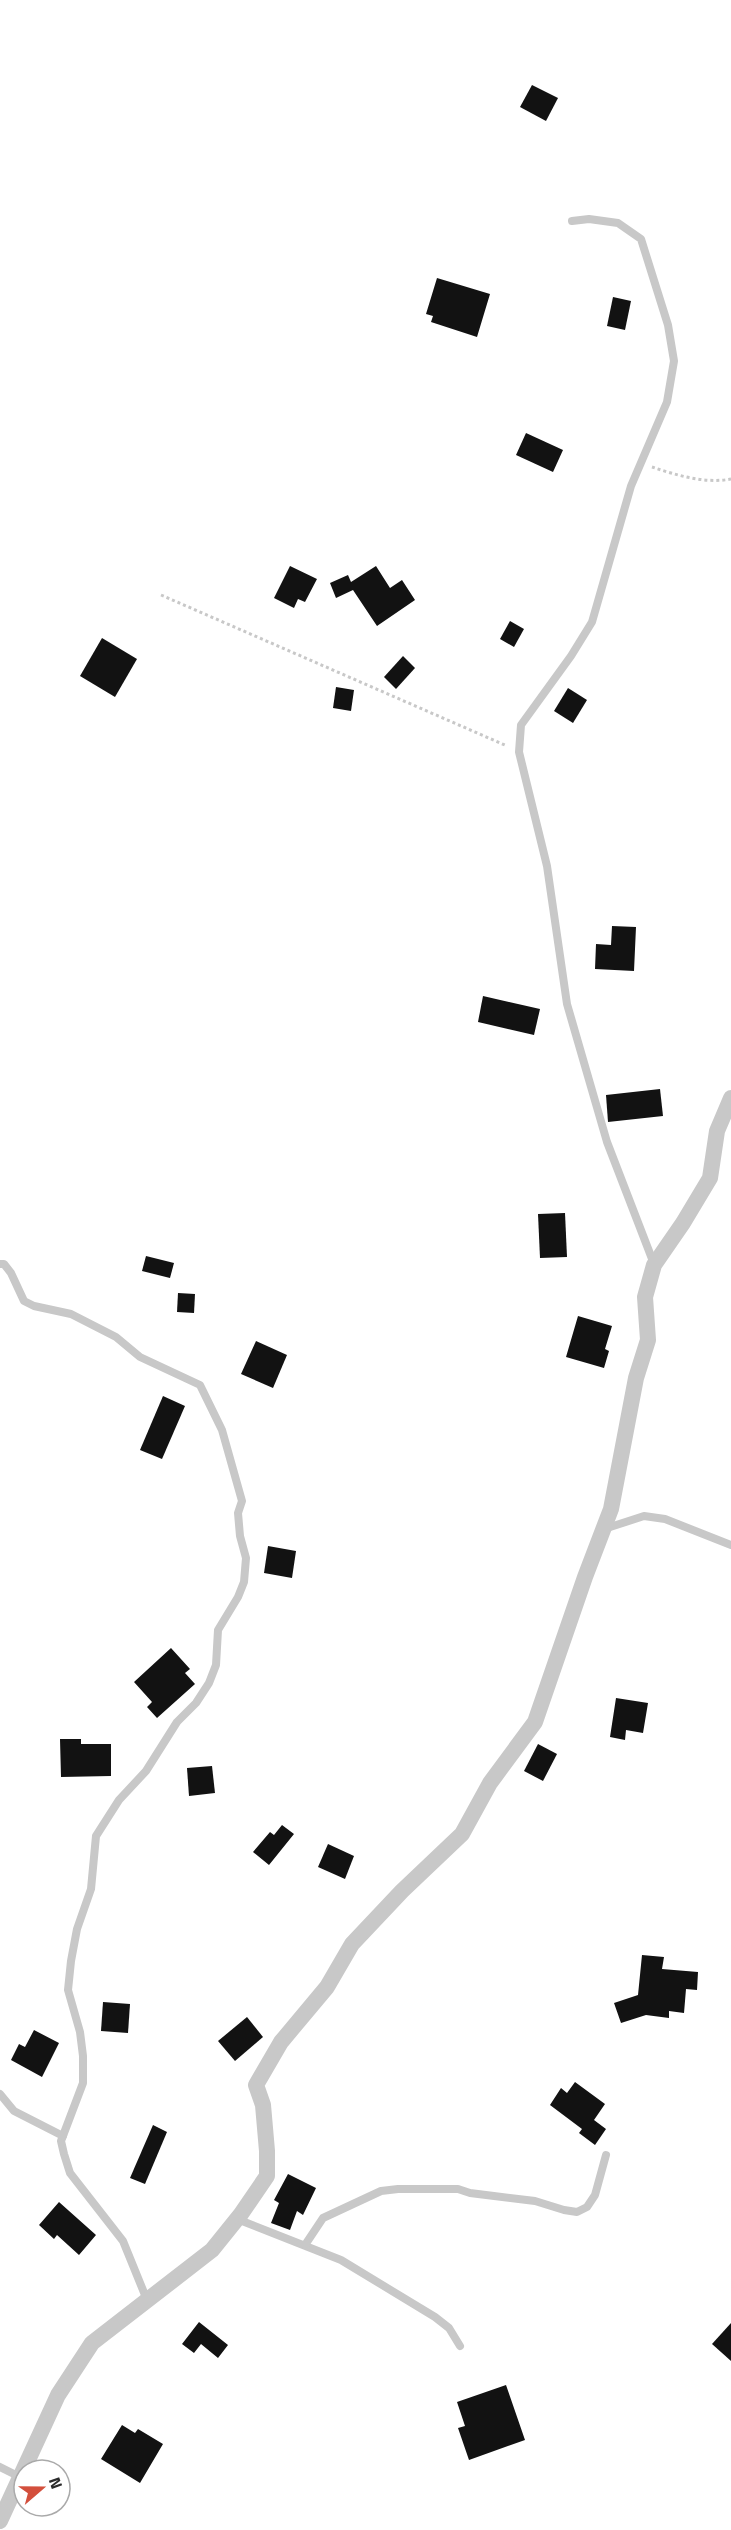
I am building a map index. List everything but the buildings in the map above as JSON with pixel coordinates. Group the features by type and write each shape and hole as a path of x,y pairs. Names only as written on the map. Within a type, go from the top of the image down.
{"street":[{"path":"29,2458 58,2395 92,2343 212,2250 267,2176 263,2105 256,2085 281,2042 327,1987 352,1944 402,1891 462,1834 490,1783 536,1722 611,1509 636,1378 648,1340 645,1297 654,1265 710,1178 717,1131 731,1098"},
{"path":"0,2521 12,2495"}],"lane":[{"path":"572,221 589,219 618,223 641,239 668,325 674,361 668,402 622,514 612,558 592,622 572,656 520,725 519,752 547,866 567,1004 607,1142 654,1265"},
{"path":"0,1264 4,1264 11,1273 24,1301 34,1306 71,1314 116,1337 140,1357 200,1385 222,1430 242,1501 238,1513 240,1536 246,1558 244,1582 238,1597 218,1630 216,1665 209,1683 196,1703 166,1736 146,1771 119,1800 96,1836 91,1889 77,1929 68,1990 82,2044 83,2083 63,2136 64,2154 70,2173 123,2241 147,2300"},
{"path":"603,1529 644,1516 665,1519 731,1545"},
{"path":"0,2094 14,2111 63,2136"},
{"path":"305,2245 323,2218 381,2191 458,2188 470,2193 535,2201 564,2210 577,2211 587,2207 595,2195 606,2155"},
{"path":"237,2219 341,2260 435,2317 449,2328 460,2346"}],"path":[{"path":"641,464 696,478 721,481 731,479"},
{"path":"161,595 519,752"}]}
